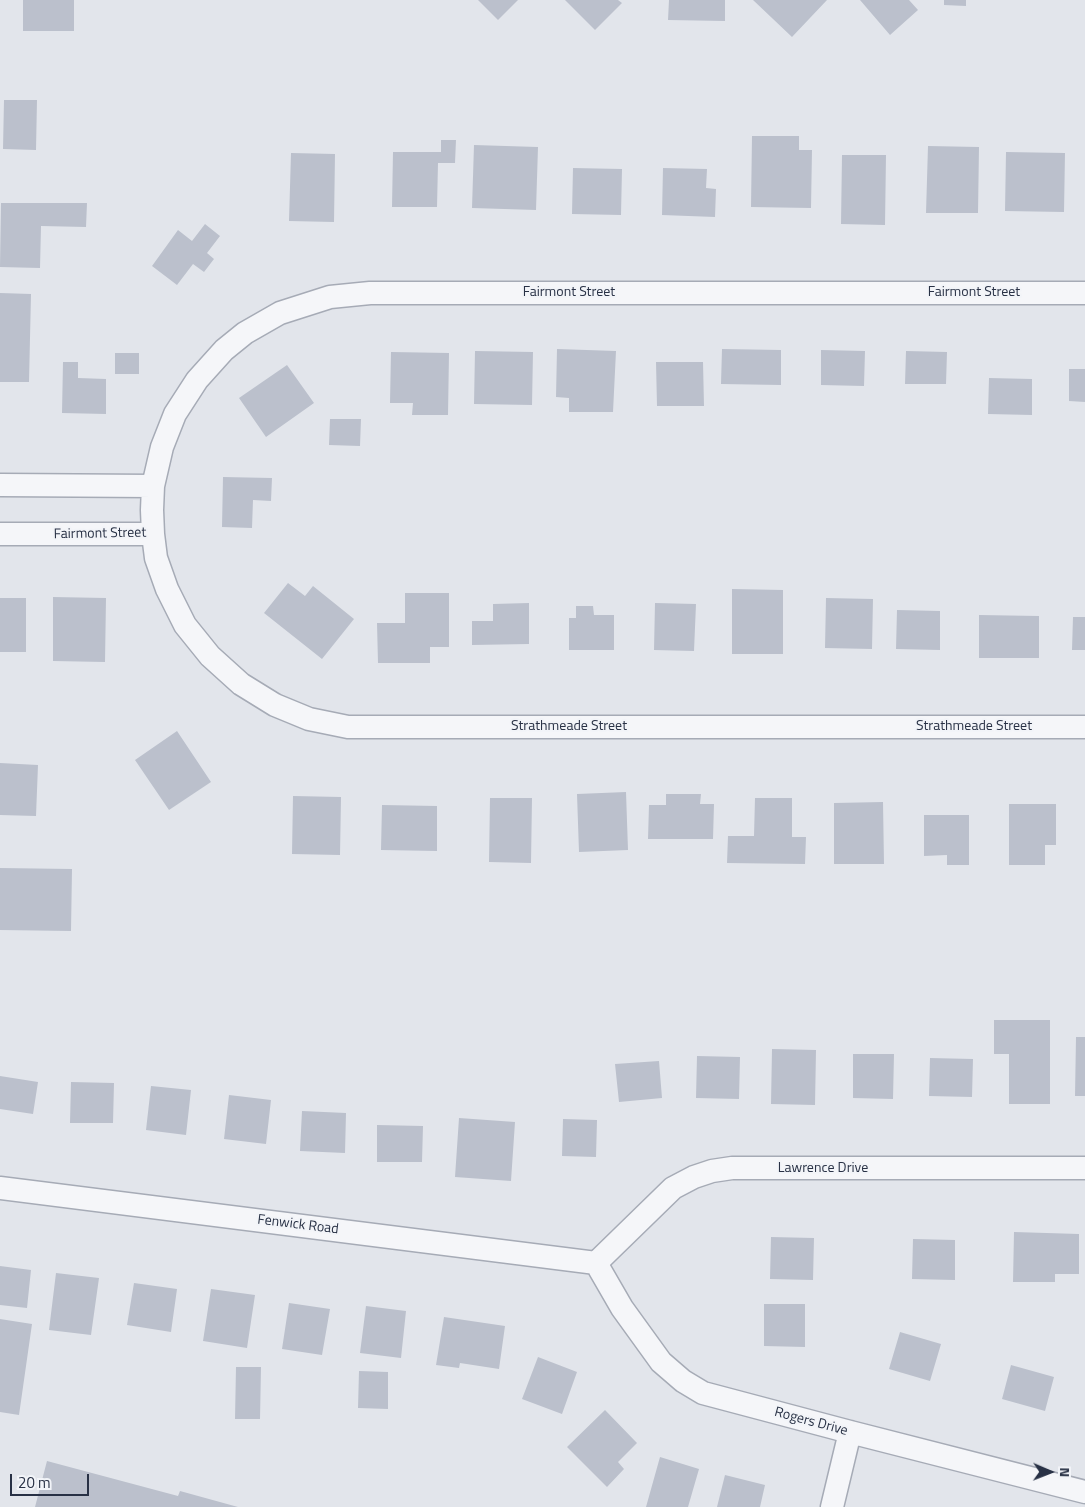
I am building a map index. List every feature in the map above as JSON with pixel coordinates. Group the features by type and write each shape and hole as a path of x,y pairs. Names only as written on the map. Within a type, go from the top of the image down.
{"street":[{"name":"Fairmont Street","path":"0,534 152,534 153,486 162,447 175,414 197,380 224,350 245,333 280,313 330,297 370,293 1085,293"},
{"path":"0,485 153,486"},
{"name":"Strathmeade Street","path":"152,534 156,558 167,590 185,625 210,656 241,684 274,705 309,719 348,727 1085,727"},
{"name":"Lawrence Drive","path":"596,1263 673,1188 694,1177 712,1171 732,1168 1085,1168"},
{"name":"Fenwick Road","path":"0,1188 596,1263"},
{"name":"Rogers Drive","path":"596,1263 622,1308 661,1362 703,1393 1085,1492"},
{"path":"832,1507 850,1432"}],"building":[{"path":"23,0 74,0 74,31 23,31"},
{"path":"478,0 518,0 498,20"},
{"path":"565,0 618,0 622,3 595,30"},
{"path":"669,0 725,0 725,21 668,20"},
{"path":"753,0 827,0 792,37"},
{"path":"860,0 909,0 918,10 890,35"},
{"path":"944,0 966,0 966,6 944,5"},
{"path":"4,100 37,100 36,150 3,149"},
{"path":"752,136 799,136 799,150 812,150 811,208 751,207"},
{"path":"441,140 456,140 455,163 438,163 437,207 392,207 393,152 441,152"},
{"path":"474,145 538,147 536,210 472,208"},
{"path":"928,146 979,147 978,213 926,213"},
{"path":"1006,152 1065,153 1064,212 1005,211"},
{"path":"291,153 335,154 334,222 289,221"},
{"path":"842,155 886,155 885,225 841,224"},
{"path":"573,168 622,169 621,215 572,214"},
{"path":"663,168 707,169 706,188 716,189 715,217 662,215"},
{"path":"1,203 87,203 86,227 41,226 40,268 0,267"},
{"path":"205,224 220,236 207,253 214,259 204,272 193,264 177,285 152,266 178,230 192,241"},
{"path":"0,293 31,294 29,382 0,382"},
{"path":"557,349 616,351 613,412 569,412 569,398 556,397"},
{"path":"722,349 781,350 781,385 721,384"},
{"path":"821,350 865,351 864,386 821,385"},
{"path":"475,351 533,352 532,405 474,404"},
{"path":"906,351 947,352 946,384 905,384"},
{"path":"391,352 449,353 448,415 412,415 413,403 390,403"},
{"path":"115,353 139,353 139,374 115,374"},
{"path":"63,362 78,362 78,378 106,379 106,414 62,413"},
{"path":"656,362 703,362 704,406 657,406"},
{"path":"287,365 314,403 266,437 239,398"},
{"path":"1069,369 1085,369 1085,402 1069,401"},
{"path":"989,378 1032,379 1032,415 988,414"},
{"path":"330,419 361,419 360,446 329,445"},
{"path":"223,477 272,478 271,501 253,500 252,528 222,527"},
{"path":"288,583 305,596 313,586 354,619 322,659 264,613"},
{"path":"732,589 783,590 783,654 732,654"},
{"path":"405,593 449,593 449,647 430,647 430,663 378,663 377,623 405,623"},
{"path":"53,597 106,598 105,662 53,661"},
{"path":"0,598 26,598 26,652 0,652"},
{"path":"826,598 873,599 872,649 825,648"},
{"path":"529,603 529,644 472,645 472,621 493,621 493,604"},
{"path":"655,603 696,604 694,651 654,650"},
{"path":"576,606 593,606 594,615 614,615 614,650 569,650 569,618 576,618"},
{"path":"897,610 940,611 940,650 896,649"},
{"path":"979,615 1039,616 1039,658 979,658"},
{"path":"1073,617 1085,617 1085,650 1072,650"},
{"path":"177,731 211,782 169,810 135,760"},
{"path":"0,763 38,765 36,816 0,815"},
{"path":"626,792 628,850 579,852 577,794"},
{"path":"666,794 701,794 700,804 714,804 713,839 648,839 649,805 666,805"},
{"path":"293,796 341,797 340,855 292,854"},
{"path":"490,798 532,798 531,863 489,862"},
{"path":"755,798 792,798 792,837 806,837 805,864 727,863 728,836 754,836"},
{"path":"883,802 884,864 834,864 834,803"},
{"path":"1009,804 1056,804 1056,845 1045,845 1045,865 1009,865"},
{"path":"382,805 437,806 437,851 381,850"},
{"path":"924,815 969,815 969,865 947,865 947,855 924,856"},
{"path":"0,868 72,869 71,931 0,930"},
{"path":"994,1020 1050,1020 1050,1104 1009,1104 1009,1054 994,1054"},
{"path":"1076,1037 1085,1037 1085,1096 1075,1096"},
{"path":"772,1049 816,1050 815,1105 771,1104"},
{"path":"853,1054 894,1054 893,1099 853,1098"},
{"path":"697,1056 740,1057 739,1099 696,1098"},
{"path":"930,1058 973,1059 972,1097 929,1096"},
{"path":"659,1061 662,1098 619,1102 615,1064"},
{"path":"0,1076 38,1082 33,1114 0,1109"},
{"path":"71,1082 114,1083 113,1123 70,1123"},
{"path":"151,1086 191,1090 186,1135 146,1130"},
{"path":"229,1095 271,1100 266,1144 224,1139"},
{"path":"302,1111 346,1113 345,1153 300,1151"},
{"path":"459,1118 515,1122 511,1181 455,1177"},
{"path":"563,1119 597,1120 596,1157 562,1156"},
{"path":"377,1125 423,1126 422,1162 377,1162"},
{"path":"1014,1232 1079,1234 1079,1274 1055,1274 1055,1282 1013,1282"},
{"path":"771,1237 814,1238 813,1280 770,1279"},
{"path":"913,1239 955,1240 955,1280 912,1279"},
{"path":"0,1266 31,1270 27,1308 0,1305"},
{"path":"56,1273 99,1278 91,1335 49,1330"},
{"path":"134,1283 177,1289 171,1332 127,1325"},
{"path":"211,1289 255,1295 247,1348 203,1341"},
{"path":"289,1303 330,1309 322,1355 282,1349"},
{"path":"764,1304 805,1304 805,1347 764,1346"},
{"path":"366,1306 406,1311 401,1358 360,1353"},
{"path":"444,1317 505,1326 499,1369 460,1363 459,1368 436,1365"},
{"path":"0,1319 32,1324 19,1415 0,1412"},
{"path":"900,1332 941,1344 930,1381 889,1369"},
{"path":"538,1357 577,1372 562,1414 522,1399"},
{"path":"1011,1365 1054,1377 1045,1411 1002,1399"},
{"path":"236,1367 261,1367 260,1419 235,1419"},
{"path":"359,1371 388,1372 388,1409 358,1408"},
{"path":"605,1410 637,1443 618,1462 624,1469 607,1487 567,1447"},
{"path":"660,1457 699,1469 688,1507 646,1507"},
{"path":"47,1461 178,1496 180,1491 238,1507 35,1507"},
{"path":"725,1475 765,1485 760,1507 717,1507"}]}
